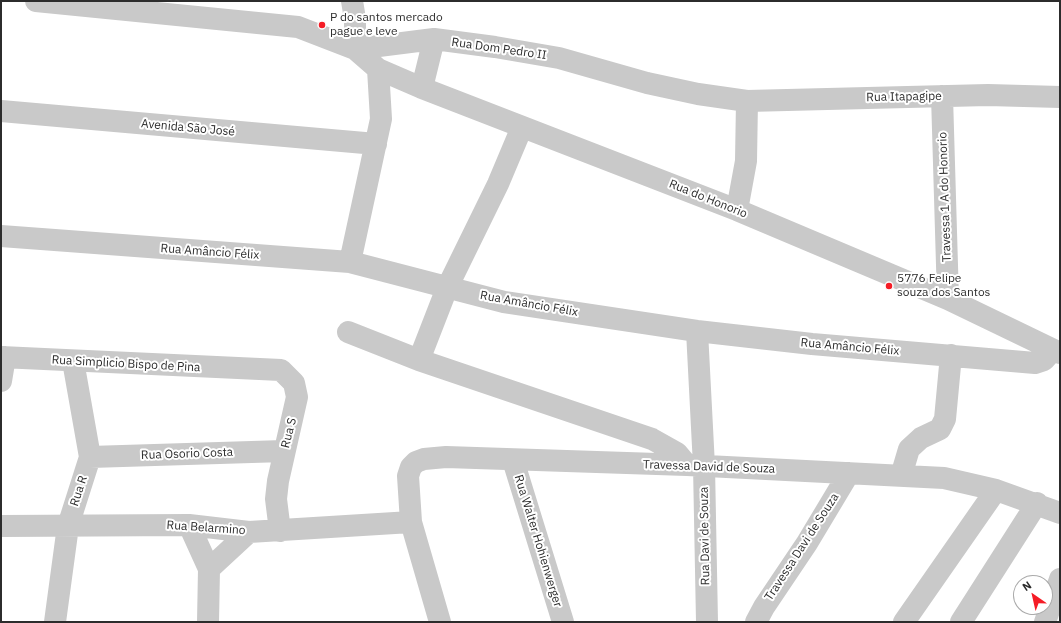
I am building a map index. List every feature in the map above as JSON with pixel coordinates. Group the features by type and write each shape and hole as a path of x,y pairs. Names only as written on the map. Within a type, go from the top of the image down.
{"street":[{"name":"Rua Dom Pedro II","path":"36,1 298,27 355,49 434,39 559,58 647,83 698,94 747,101"},
{"path":"352,1 355,19 355,49"},
{"path":"422,88 434,39"},
{"name":"Rua do Honorio","path":"355,49 378,69 422,88 737,210 948,299 1057,351"},
{"path":"350,262 381,119 378,69"},
{"name":"Rua Itapagipe","path":"747,101 988,95 1060,97"},
{"name":"Travessa 1 A do Honorio","path":"942,96 948,299"},
{"path":"737,210 746,161 747,101"},
{"name":"Avenida São José","path":"1,111 376,144"},
{"path":"419,360 447,288 498,184 522,127"},
{"name":"Rua Amâncio Félix","path":"1,236 350,262 504,302 697,331 812,344 1034,363 1044,360 1057,351"},
{"path":"998,359 1009,328"},
{"name":"Rua Davi de Souza","path":"697,331 696,466 707,622"},
{"path":"348,332 419,360 652,439 696,466"},
{"path":"901,476 909,449 921,438 940,429 945,419 951,355"},
{"path":"1,381 3,357"},
{"name":"Rua Simplicio Bispo de Pina","path":"3,357 251,370"},
{"name":"Rua R","path":"55,622 68,526 90,457 73,361"},
{"name":"Rua S","path":"251,370 281,370 294,383 297,397 284,451 276,499 280,531"},
{"name":"Rua Osorio Costa","path":"90,457 284,451"},
{"name":"Travessa David de Souza","path":"411,522 408,476 411,467 416,462 424,459 446,457 849,472 944,478 996,490 1037,503 1060,513"},
{"name":"Rua Walter Hohienwerger","path":"513,460 563,622"},
{"name":"Travessa Davi de Souza","path":"756,622 849,472"},
{"path":"904,622 996,490"},
{"path":"961,622 1037,503"},
{"path":"411,522 440,622"},
{"name":"Rua Belarmino","path":"1,526 189,525 249,532 411,522"},
{"path":"189,525 209,569 208,622"},
{"path":"209,569 249,532"},
{"path":"1045,622 1060,579"}],"place":[{"name":"P do santos mercado pague e leve","path":"322,25"},
{"name":"5776 Felipe souza dos Santos","path":"889,286"}]}
